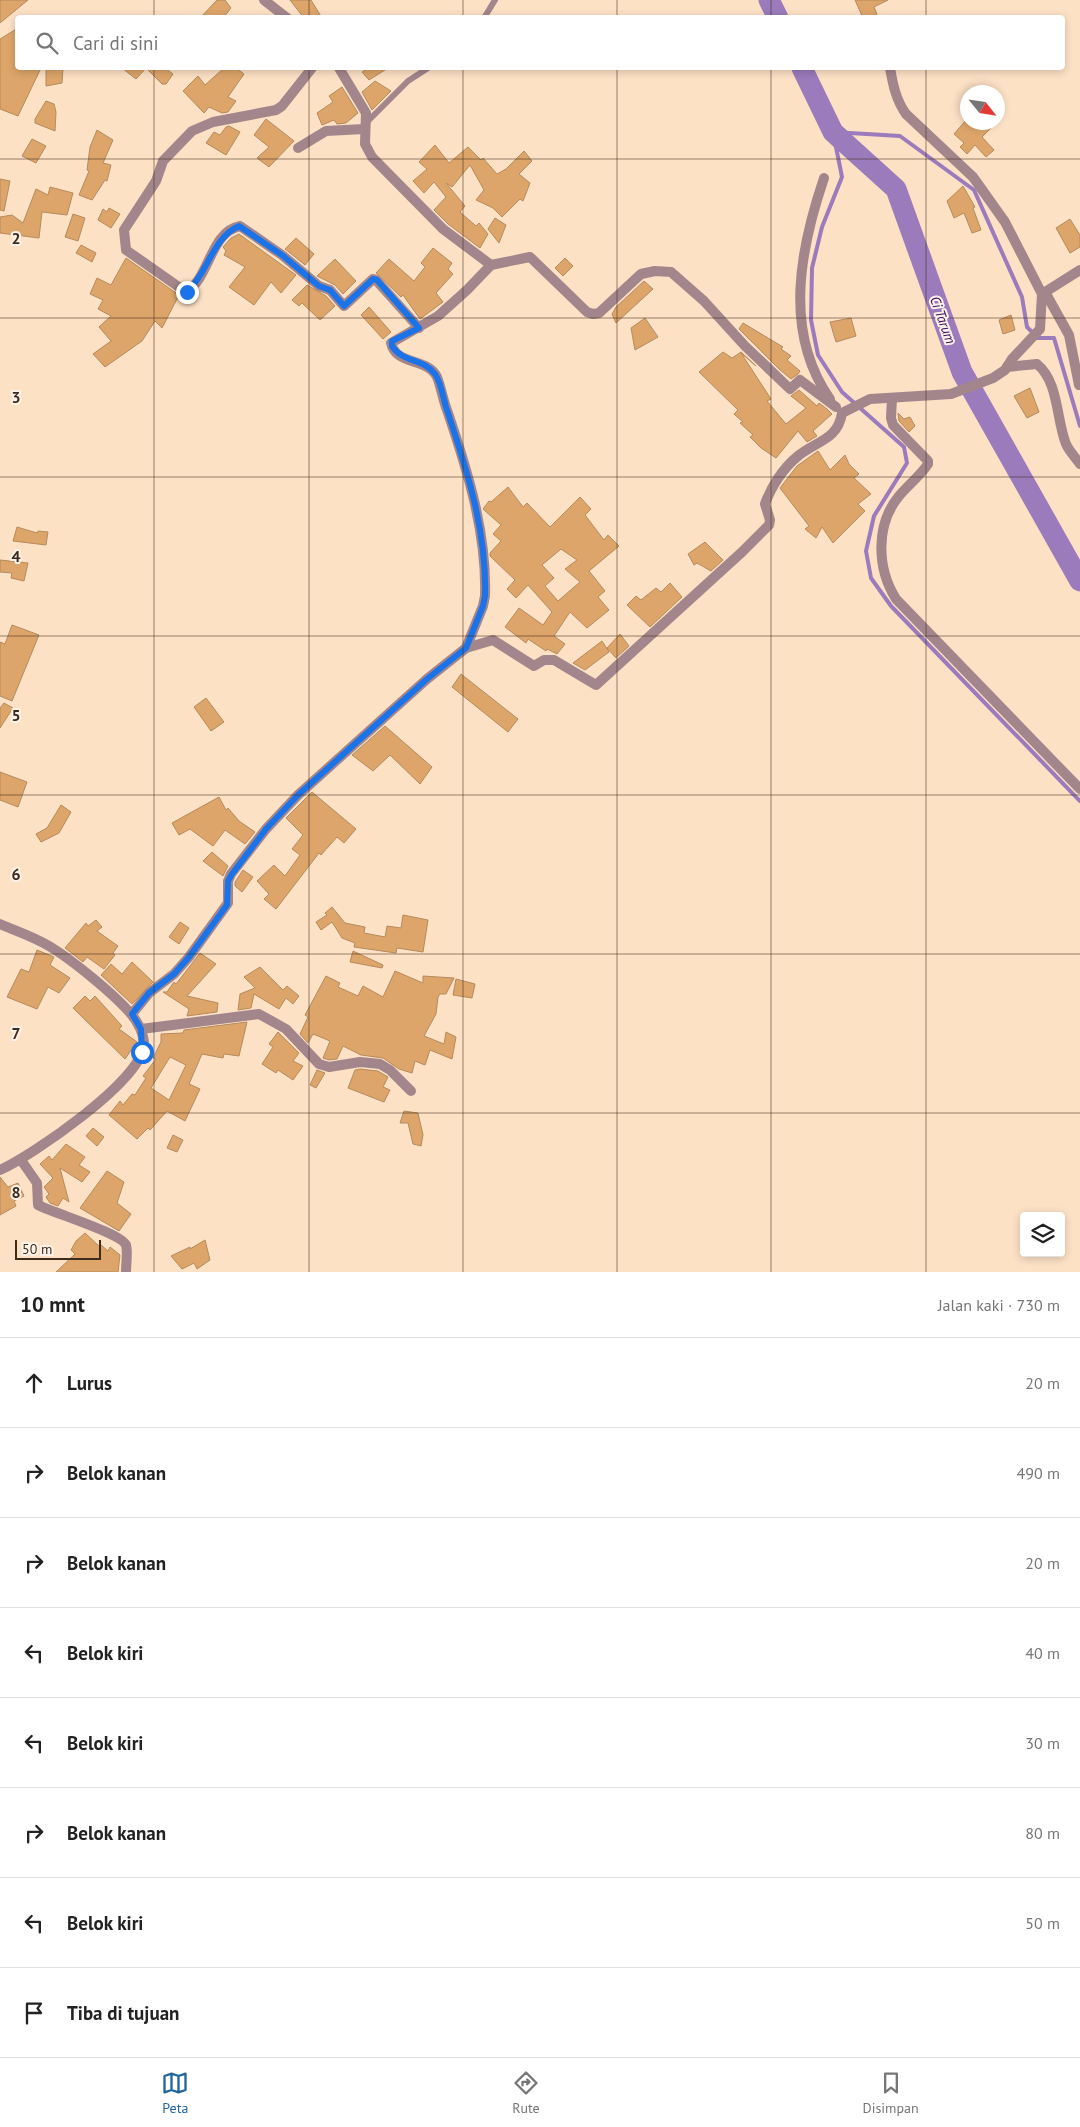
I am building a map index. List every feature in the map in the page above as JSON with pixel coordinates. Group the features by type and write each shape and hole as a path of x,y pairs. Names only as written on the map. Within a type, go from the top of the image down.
{"street":[{"path":"264,0 283,15"},
{"path":"310,70 279,109 212,122 192,130 163,161 156,181 124,230 126,250 186,292 201,276 211,254 223,238 240,226 282,255 319,286 330,290 344,306 373,279 376,280 419,328"},
{"path":"340,70 361,102 366,125 366,144 372,157 443,229 491,264"},
{"path":"890,70 895,94 900,107 973,177 1005,222 1043,293 1069,335 1079,385"},
{"path":"298,148 326,131 366,125"},
{"path":"824,178 808,226 800,290 802,328 807,347 824,389 842,411"},
{"path":"466,648 483,606 485,596 482,533 457,438 437,377 425,365 401,357 391,344 394,340 438,316 467,290 491,264 530,257 587,312 593,314 599,313 641,274 655,271 671,272 704,300 744,346 790,389 800,380 842,411"},
{"path":"1043,293 1080,270"},
{"path":"842,411 867,400 951,394 993,378 1008,367 1012,359 1040,329 1043,293"},
{"path":"1008,367 1036,364 1046,371 1059,411 1067,445 1080,464"},
{"path":"892,398 891,418 893,424 928,461 928,464 899,496 885,526 882,554 884,572 890,589 896,599 1080,789"},
{"path":"132,1014 149,993 174,974 189,957 227,905 229,878 266,829 298,795 427,679 466,648 494,640 526,663 534,666 544,660 554,660 596,685 769,525 770,520 765,510 765,504 775,483 799,456 837,430 842,411"},
{"path":"0,924 49,946 132,1014 141,1029 144,1044 136,1064 74,1123 21,1160 0,1170"},
{"path":"141,1029 259,1014 286,1029 319,1064 329,1067 360,1062 380,1064 390,1070 411,1091"},
{"path":"21,1160 37,1183 36,1202 39,1206 110,1233 124,1242 126,1247 126,1272"}],"lane":[{"path":"486,15 495,0"},
{"path":"366,125 408,81 425,70"}],"building":[{"path":"0,0 28,0 0,23"},
{"path":"217,0 225,0 231,8 225,15 203,15"},
{"path":"290,0 311,0 320,15 302,15"},
{"path":"855,0 888,0 874,7 877,14 876,15 862,15"},
{"path":"15,30 15,70 40,70 18,116 0,109 0,39"},
{"path":"46,70 63,70 62,83 46,86"},
{"path":"125,70 144,70 136,79"},
{"path":"148,70 168,70 173,74 166,84 162,84"},
{"path":"222,70 239,70 244,74 228,97 236,101 228,112 222,113 209,107 204,113 183,91 198,76 205,85"},
{"path":"366,70 385,70 369,80 362,72"},
{"path":"375,81 391,91 372,110 362,92"},
{"path":"342,87 358,113 346,123 337,124 334,120 322,125 317,113 333,102 329,96"},
{"path":"46,101 54,104 56,112 55,131 35,123 35,119"},
{"path":"266,119 294,141 269,167 257,158 269,147 254,135"},
{"path":"229,126 240,132 226,155 206,143 214,132 220,135"},
{"path":"960,127 960,130 989,130 982,137 994,150 986,157 975,145 967,154 960,147 964,143 954,134"},
{"path":"97,130 113,140 103,163 111,165 107,181 105,180 92,200 79,195 89,171 87,170 90,147"},
{"path":"32,139 46,146 36,163 22,156"},
{"path":"435,145 449,163 468,147 481,160 483,158 497,174 506,169 524,151 532,161 519,174 530,183 523,201 520,199 502,217 493,208 476,200 484,190 470,165 452,187 446,183 465,206 460,212 476,226 479,223 488,234 480,248 448,224 434,210 446,197 434,182 424,193 413,181 427,169 419,162"},
{"path":"0,179 10,181 4,211 0,210"},
{"path":"963,186 975,207 973,208 981,230 972,233 964,213 954,218 947,201"},
{"path":"50,187 73,193 67,215 42,212 39,238 0,233 0,217 12,215 23,223 36,189 48,195"},
{"path":"109,208 120,214 111,228 98,220 103,209 107,212"},
{"path":"73,214 85,218 78,241 65,237"},
{"path":"495,218 506,225 499,243 488,229"},
{"path":"1070,219 1080,235 1080,247 1070,253 1056,228"},
{"path":"239,234 296,275 281,293 271,282 254,305 229,287 245,267 224,255 226,251 223,247 231,238"},
{"path":"296,238 314,254 305,265 285,249"},
{"path":"81,245 96,253 92,262 76,253"},
{"path":"433,248 452,263 448,269 453,274 436,293 443,302 420,319 403,295 401,297 376,273 389,259 414,281 425,267 421,263"},
{"path":"126,258 179,295 162,328 155,321 142,341 105,367 93,354 111,341 99,327 111,316 98,309 103,300 90,294 97,278 111,285"},
{"path":"565,258 573,266 563,276 555,268"},
{"path":"335,259 356,281 343,294 335,285 317,276"},
{"path":"644,281 653,289 616,323 612,314 616,307"},
{"path":"307,285 326,296 335,306 320,320 302,303 299,306 292,300"},
{"path":"369,307 391,332 383,339 361,315"},
{"path":"1011,315 1015,330 1003,334 999,320"},
{"path":"645,318 658,337 635,350 631,328"},
{"path":"851,318 856,336 836,342 830,322"},
{"path":"743,323 783,347 781,349 791,356 787,360 800,371 798,374 791,379 779,369 739,329"},
{"path":"723,352 732,358 741,352 756,366 741,353 771,399 767,401 786,424 806,408 791,396 799,390 817,406 819,403 827,409 832,414 813,431 817,436 807,442 798,431 776,458 761,448 750,437 753,435 740,423 743,422 734,414 738,410 699,372"},
{"path":"1030,388 1039,412 1027,418 1014,396"},
{"path":"898,413 904,419 910,417 915,426 909,432 899,421"},
{"path":"818,451 830,470 845,455 849,464 859,474 854,478 871,494 858,504 865,511 833,543 822,527 816,538 805,529 809,526 780,488 797,466"},
{"path":"508,487 523,507 527,503 550,527 580,497 591,509 585,515 604,540 608,535 619,546 589,571 605,591 598,597 609,610 587,628 570,612 554,636 565,644 557,654 547,649 546,651 528,639 526,643 505,627 519,608 543,625 552,612 528,585 516,598 507,589 515,580 490,556 490,553 501,541 493,534 501,525 483,509 489,501 491,502","holes":["561,549 577,560 565,569 580,582 558,601 545,586 554,578 542,565"]},
{"path":"17,527 37,533 38,531 48,532 46,545 13,541"},
{"path":"705,542 723,560 711,571 697,563 694,565 688,554"},
{"path":"0,560 28,563 24,581 11,578 12,573 0,572"},
{"path":"670,583 682,597 650,627 627,605 636,596 641,600 656,588 661,592"},
{"path":"12,625 39,635 12,701 0,696 0,642 5,644"},
{"path":"620,634 629,646 616,658 607,648"},
{"path":"602,641 609,652 585,670 573,663"},
{"path":"461,674 518,719 508,732 452,687"},
{"path":"206,698 224,722 211,731 194,707"},
{"path":"4,703 13,708 0,728 0,708"},
{"path":"385,726 432,767 420,784 390,755 373,771 352,755"},
{"path":"0,772 27,782 18,807 0,800"},
{"path":"312,792 356,829 344,843 337,837 321,855 319,853 276,909 264,899 269,894 257,881 274,865 285,876 300,855 292,849 303,835 286,818"},
{"path":"219,797 226,810 228,808 239,821 255,832 245,844 225,830 213,846 190,829 179,835 172,823"},
{"path":"61,805 71,812 59,833 41,842 36,834 47,828"},
{"path":"212,852 228,866 223,876 203,861"},
{"path":"243,870 253,877 242,892 235,886 235,882"},
{"path":"332,907 345,923 365,927 364,933 385,937 387,926 401,928 403,915 428,920 423,952 397,948 396,953 354,947 355,943 342,938 332,922 321,930 316,922 327,915 325,913"},
{"path":"96,920 102,927 97,931 118,946 113,953 115,955 104,969 87,957 83,962 65,948 86,923 88,926"},
{"path":"180,922 189,928 179,944 169,937"},
{"path":"37,950 54,957 50,965 70,978 59,993 48,987 37,1009 7,997 21,969 29,972"},
{"path":"353,951 383,965 382,968 350,962"},
{"path":"200,953 216,964 187,996 218,1003 217,1012 187,1016 189,1009 163,992 167,992 174,982 176,984"},
{"path":"132,962 153,982 132,1004 101,975 111,964 122,974"},
{"path":"260,967 283,990 287,986 299,996 293,1004 286,998 279,1009 254,994 251,1008 238,1010 240,994 255,988 244,977"},
{"path":"395,971 423,983 423,976 454,978 446,994 440,994 438,997 436,1014 424,1036 444,1044 446,1032 456,1037 452,1059 430,1050 425,1065 415,1061 412,1073 399,1069 383,1058 361,1055 343,1046 337,1059 329,1060 323,1058 330,1041 313,1034 308,1043 300,1034 308,1017 305,1015 326,976 340,983 338,987 358,996 363,986 383,997"},
{"path":"456,979 475,984 472,998 453,995"},
{"path":"85,996 90,1001 95,996 122,1026 119,1029 137,1042 125,1059 73,1008"},
{"path":"247,1022 239,1056 224,1054 223,1058 202,1054 189,1084 200,1089 185,1121 167,1111 150,1130 148,1128 137,1139 109,1115 120,1101 123,1105 132,1094 135,1095 146,1078 143,1076 156,1059 153,1058 161,1042 161,1034 183,1033 184,1030","holes":["170,1057 186,1065 169,1100 151,1088"]},
{"path":"278,1032 299,1053 293,1061 303,1066 293,1080 278,1070 276,1073 262,1064 273,1047 269,1044"},
{"path":"317,1070 325,1073 316,1088 310,1085"},
{"path":"355,1070 378,1071 388,1077 383,1087 390,1090 384,1102 348,1088"},
{"path":"404,1111 418,1113 423,1135 421,1146 413,1144 408,1123 400,1123"},
{"path":"93,1128 104,1137 97,1146 86,1136"},
{"path":"173,1135 183,1140 177,1152 167,1148"},
{"path":"66,1144 85,1157 79,1165 90,1172 82,1182 60,1168 69,1202 63,1198 58,1206 50,1203 46,1197 49,1194 44,1187 53,1178 40,1164 49,1156 52,1160"},
{"path":"107,1171 124,1182 117,1203 131,1214 119,1231 80,1208"},
{"path":"0,1177 8,1187 18,1183 24,1196 14,1201 16,1206 0,1215"},
{"path":"85,1233 99,1246 100,1244 108,1251 110,1247 120,1255 118,1272 56,1272 75,1254 71,1250 76,1241"},
{"path":"205,1240 210,1260 197,1269 194,1263 182,1269 171,1256 190,1247 190,1249"}],"waterway":[{"name":"Ci Tarum","path":"769,0 776,15"},
{"name":"Ci Tarum","path":"803,70 833,132 896,189 962,372 1080,581"},
{"path":"1080,426 1054,338 1038,338 1027,327 1022,297 974,190 900,136 833,132 842,177 822,227 812,268 811,320 818,355 842,392 904,447 907,463 874,516 866,551 871,578 891,606 1080,801"}],"route":[{"path":"142,1052 144,1044 141,1029 132,1014 149,993 174,974 189,957 227,905 228,881 232,874 266,829 298,795 427,679 466,648 483,606 485,596 482,533 457,438 437,377 425,365 401,357 395,352 392,341 419,328 377,280 373,279 344,306 326,287 319,286 282,255 241,226 237,226 223,238 211,254 204,272 187,292"}]}
